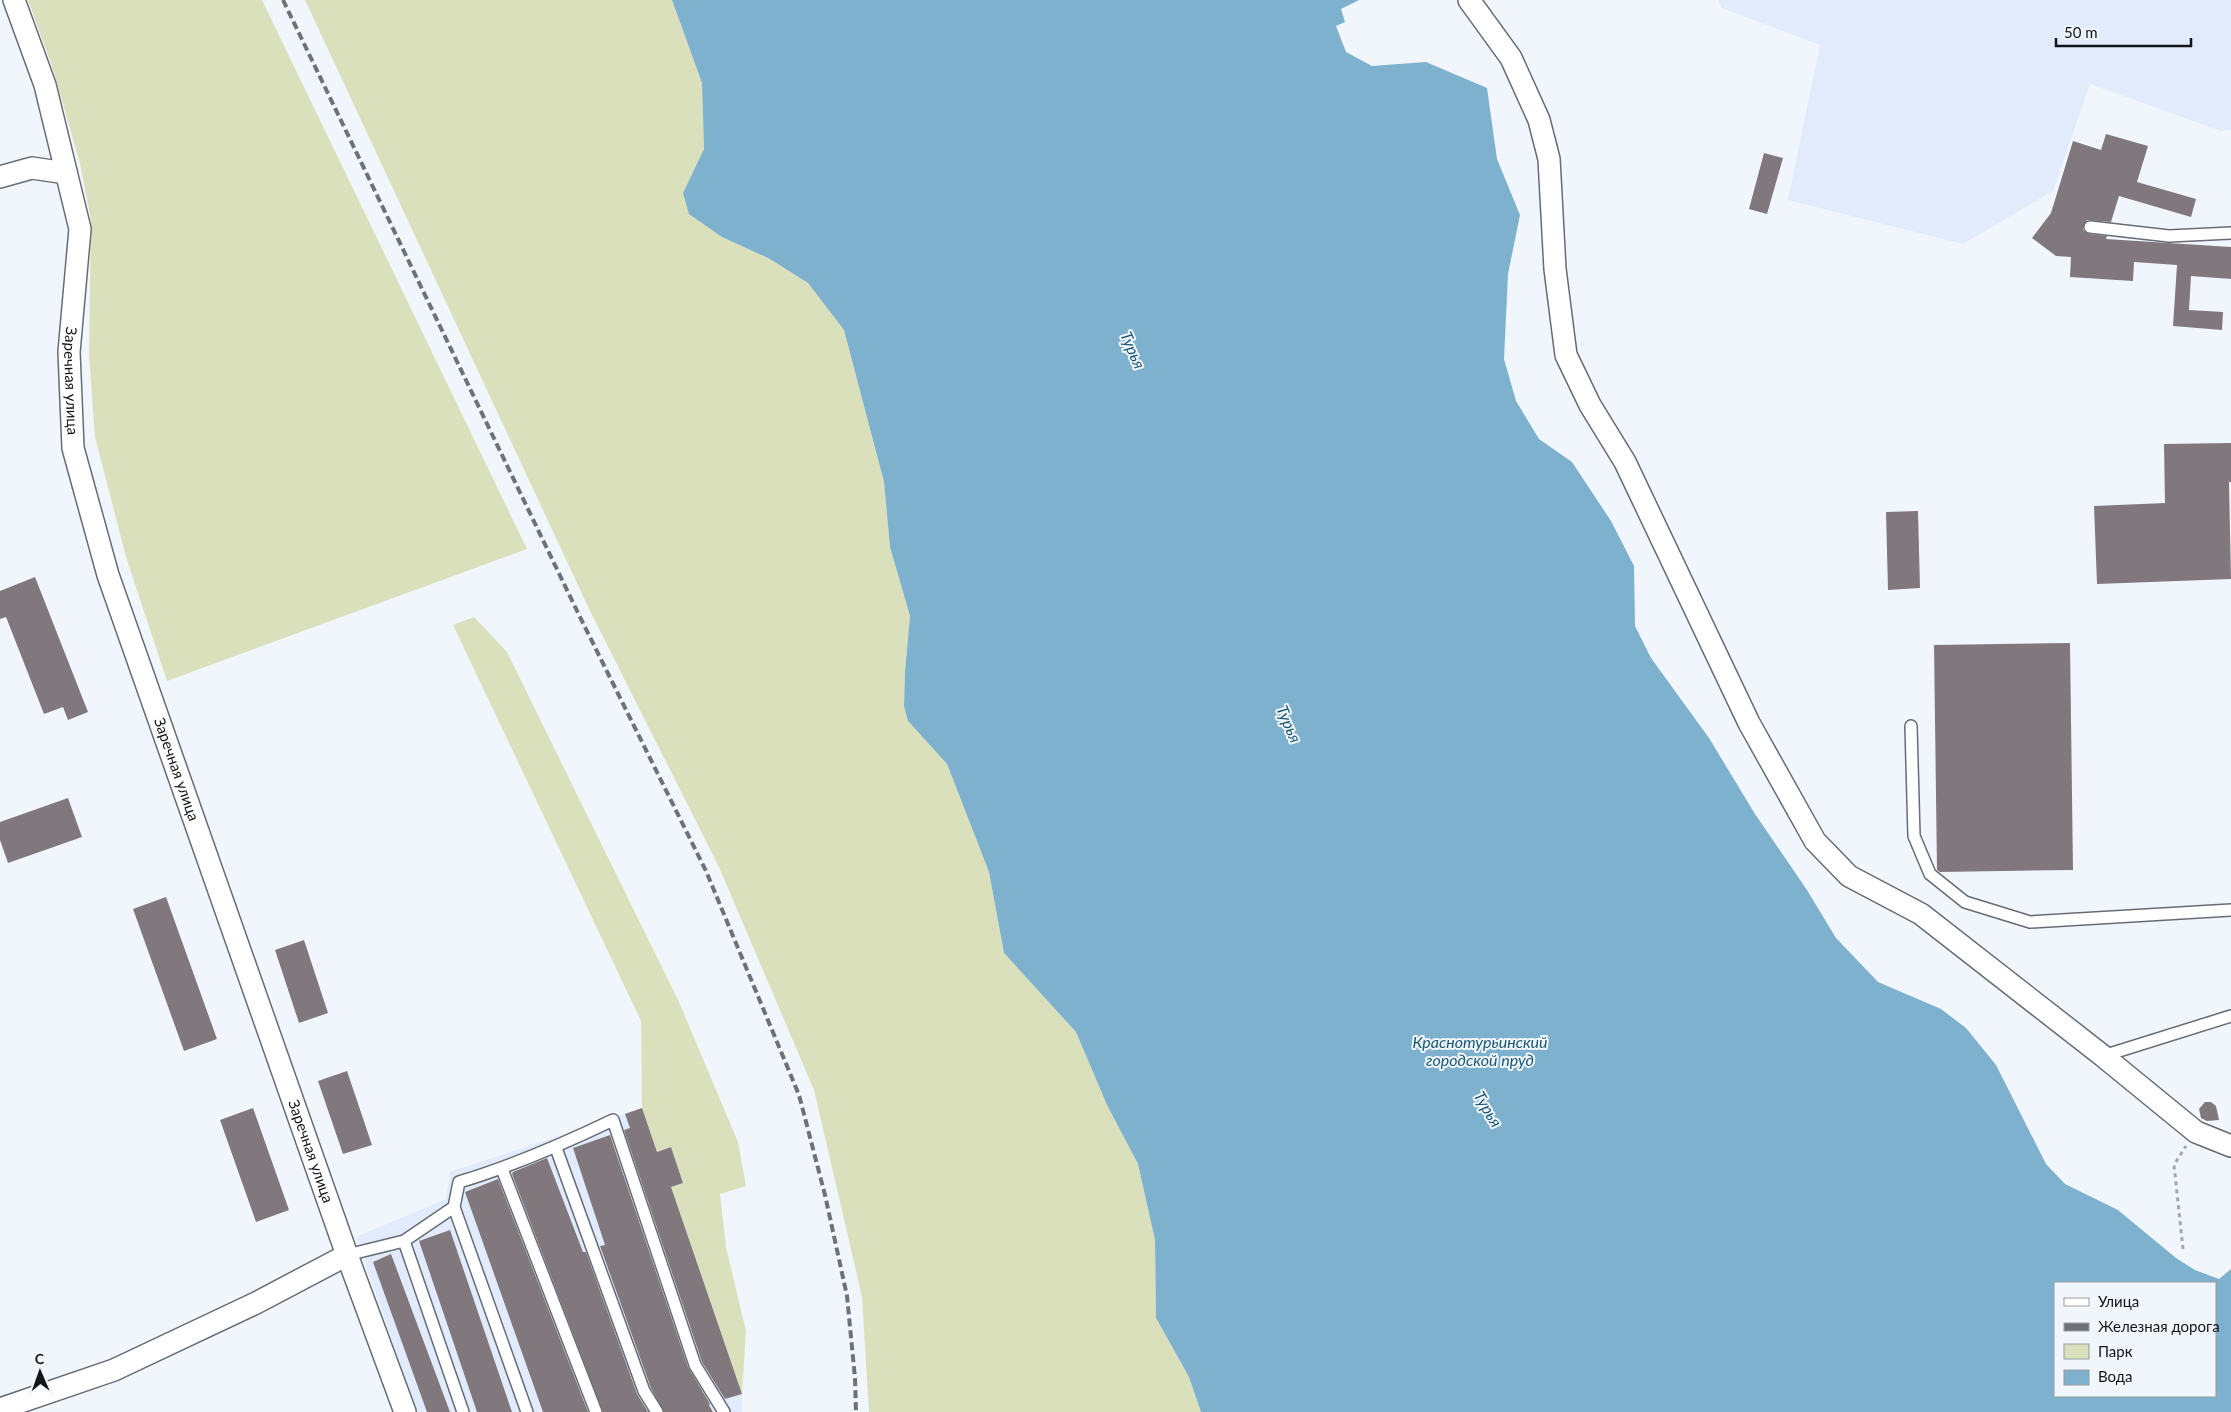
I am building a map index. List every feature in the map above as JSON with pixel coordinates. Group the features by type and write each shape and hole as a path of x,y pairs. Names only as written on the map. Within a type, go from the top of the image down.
{"street":[{"name":"Заречная улица","path":"14,0 44,85 80,229 69,352 73,448 108,575 347,1255 405,1412"},
{"path":"1469,0 1511,58 1539,120 1549,159 1555,269 1566,355 1590,405 1625,462 1749,723 1814,841 1849,876 1921,914 2103,1056 2196,1132 2231,1146"},
{"path":"0,177 32,168 66,173"},
{"path":"0,1409 114,1370 256,1303 347,1255"}],"lane":[{"path":"2090,227 2169,236 2231,233"},
{"path":"1911,726 1914,836 1930,874 1965,902 2030,922 2231,910"},
{"path":"2103,1056 2231,1016"},
{"path":"527,1412 454,1207 459,1182 502,1169 556,1148 613,1120 695,1365 724,1412"},
{"path":"556,1148 644,1391 657,1412"},
{"path":"502,1169 596,1412"},
{"path":"347,1255 404,1241 454,1207"},
{"path":"404,1241 463,1412"}],"path":[{"path":"2183,1249 2174,1166 2196,1132"}],"shaded area":[{"path":"1718,0 2231,0 2231,130 2221,131 2090,84 2053,191 1963,244 1788,200 1820,45 1722,8"},
{"path":"642,1108 657,1152 671,1147 683,1183 672,1187 742,1394 742,1412 417,1412 356,1237 446,1199 450,1172"}],"green space":[{"path":"28,0 262,0 527,549 167,681 126,557 95,437 89,355 91,220 80,164 54,72"},
{"path":"305,0 672,0 702,83 704,149 683,193 722,237 770,259 808,283 844,330 884,482 890,547 910,616 904,706 908,721 947,764 989,872 1004,953 1076,1032 1107,1105 1138,1164 1155,1240 1156,1318 1189,1377 1201,1412 869,1412 862,1297 814,1090 719,867 590,611"},
{"path":"474,617 507,652 679,1002 738,1142 746,1186 720,1194 726,1247 746,1331 742,1394 671,1187 683,1183 671,1147 657,1152 642,1108 641,1021 453,625"}],"water":[{"name":"Краснотурьинский городской пруд","path":"672,0 1359,0 1341,9 1345,22 1336,26 1346,52 1372,66 1426,62 1487,88 1497,159 1520,215 1508,274 1504,359 1516,401 1539,439 1572,462 1611,521 1634,566 1635,626 1651,658 1709,738 1755,814 1807,890 1836,938 1878,982 1941,1009 1966,1028 1996,1065 2046,1164 2065,1184 2118,1210 2176,1258 2195,1270 2219,1279 2231,1269 2231,1412 1201,1412 1189,1377 1156,1318 1155,1240 1138,1164 1107,1105 1076,1032 1004,953 989,872 947,764 908,721 904,706 910,616 890,547 884,482 844,330 808,283 770,259 722,237 689,214 683,193 704,149 702,83"}],"building":[{"path":"2106,134 2148,146 2137,182 2196,199 2191,217 2119,196 2111,222 2087,220 2083,230 2089,234 2107,236 2106,239 2231,247 2231,279 2191,276 2189,310 2223,312 2222,330 2173,326 2177,265 2134,262 2133,281 2070,277 2071,257 2056,256 2032,238 2051,213 2073,141 2101,150"},
{"path":"1764,153 1783,158 1767,214 1749,209"},
{"path":"2231,443 2231,482 2229,482 2231,579 2097,584 2094,506 2165,503 2164,444"},
{"path":"1918,511 1920,588 1888,590 1886,512"},
{"path":"35,577 88,712 68,720 63,707 44,714 6,617 0,619 0,591"},
{"path":"2070,643 2073,870 1940,872 1937,870 1934,645"},
{"path":"68,798 82,837 8,863 0,840 0,822"},
{"path":"166,897 217,1039 184,1051 133,909"},
{"path":"304,940 328,1013 299,1023 275,950"},
{"path":"347,1071 372,1145 343,1154 318,1081"},
{"path":"2205,1102 2211,1102 2216,1106 2219,1120 2207,1121 2201,1118 2199,1109"},
{"path":"253,1108 289,1210 256,1222 220,1120"},
{"path":"642,1108 657,1152 671,1147 683,1183 671,1187 742,1394 725,1399 702,1362 624,1130 630,1128 625,1114"},
{"path":"610,1135 688,1367 713,1412 664,1412 651,1388 600,1246 605,1245 573,1148"},
{"path":"547,1158 583,1252 586,1252 637,1394 648,1412 603,1412 512,1174"},
{"path":"498,1179 588,1412 543,1412 465,1192"},
{"path":"450,1230 512,1412 477,1412 419,1241"},
{"path":"391,1254 450,1412 427,1412 373,1262"}],"railway":[{"path":"283,0 579,615 706,871 799,1095 825,1195 847,1296 855,1378 856,1412"}],"water label":[{"name":"Турья","path":"1133,350"},
{"name":"Турья","path":"1289,724"},
{"name":"Турья","path":"1488,1109"}]}
